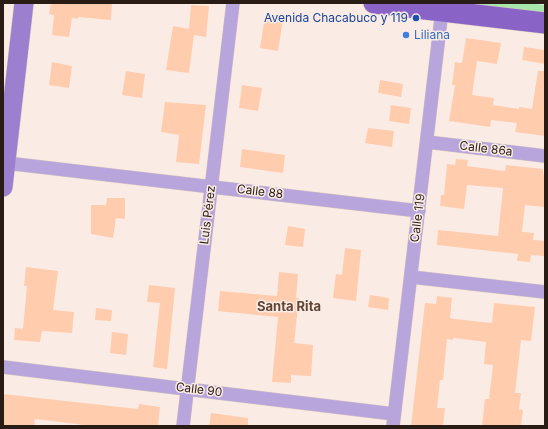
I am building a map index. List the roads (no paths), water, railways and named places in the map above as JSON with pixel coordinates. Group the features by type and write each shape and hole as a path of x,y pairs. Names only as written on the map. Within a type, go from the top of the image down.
{"main road":[{"path":"3,187 24,3"},
{"path":"374,3 442,10 545,24"}],"street":[{"name":"Luis Pérez","path":"183,426 233,3"},
{"name":"Calle 119","path":"394,420 442,10"},
{"name":"Calle 86a","path":"427,142 545,156"},
{"name":"Calle 88","path":"6,163 419,212"},
{"path":"411,277 545,292"},
{"name":"Calle 90","path":"3,367 187,389 394,420"}],"place":[{"name":"Avenida Chacabuco y 119","path":"416,18"},
{"name":"Liliana","path":"406,35"}],"district":[{"name":"Santa Rita","path":"289,307"}]}
